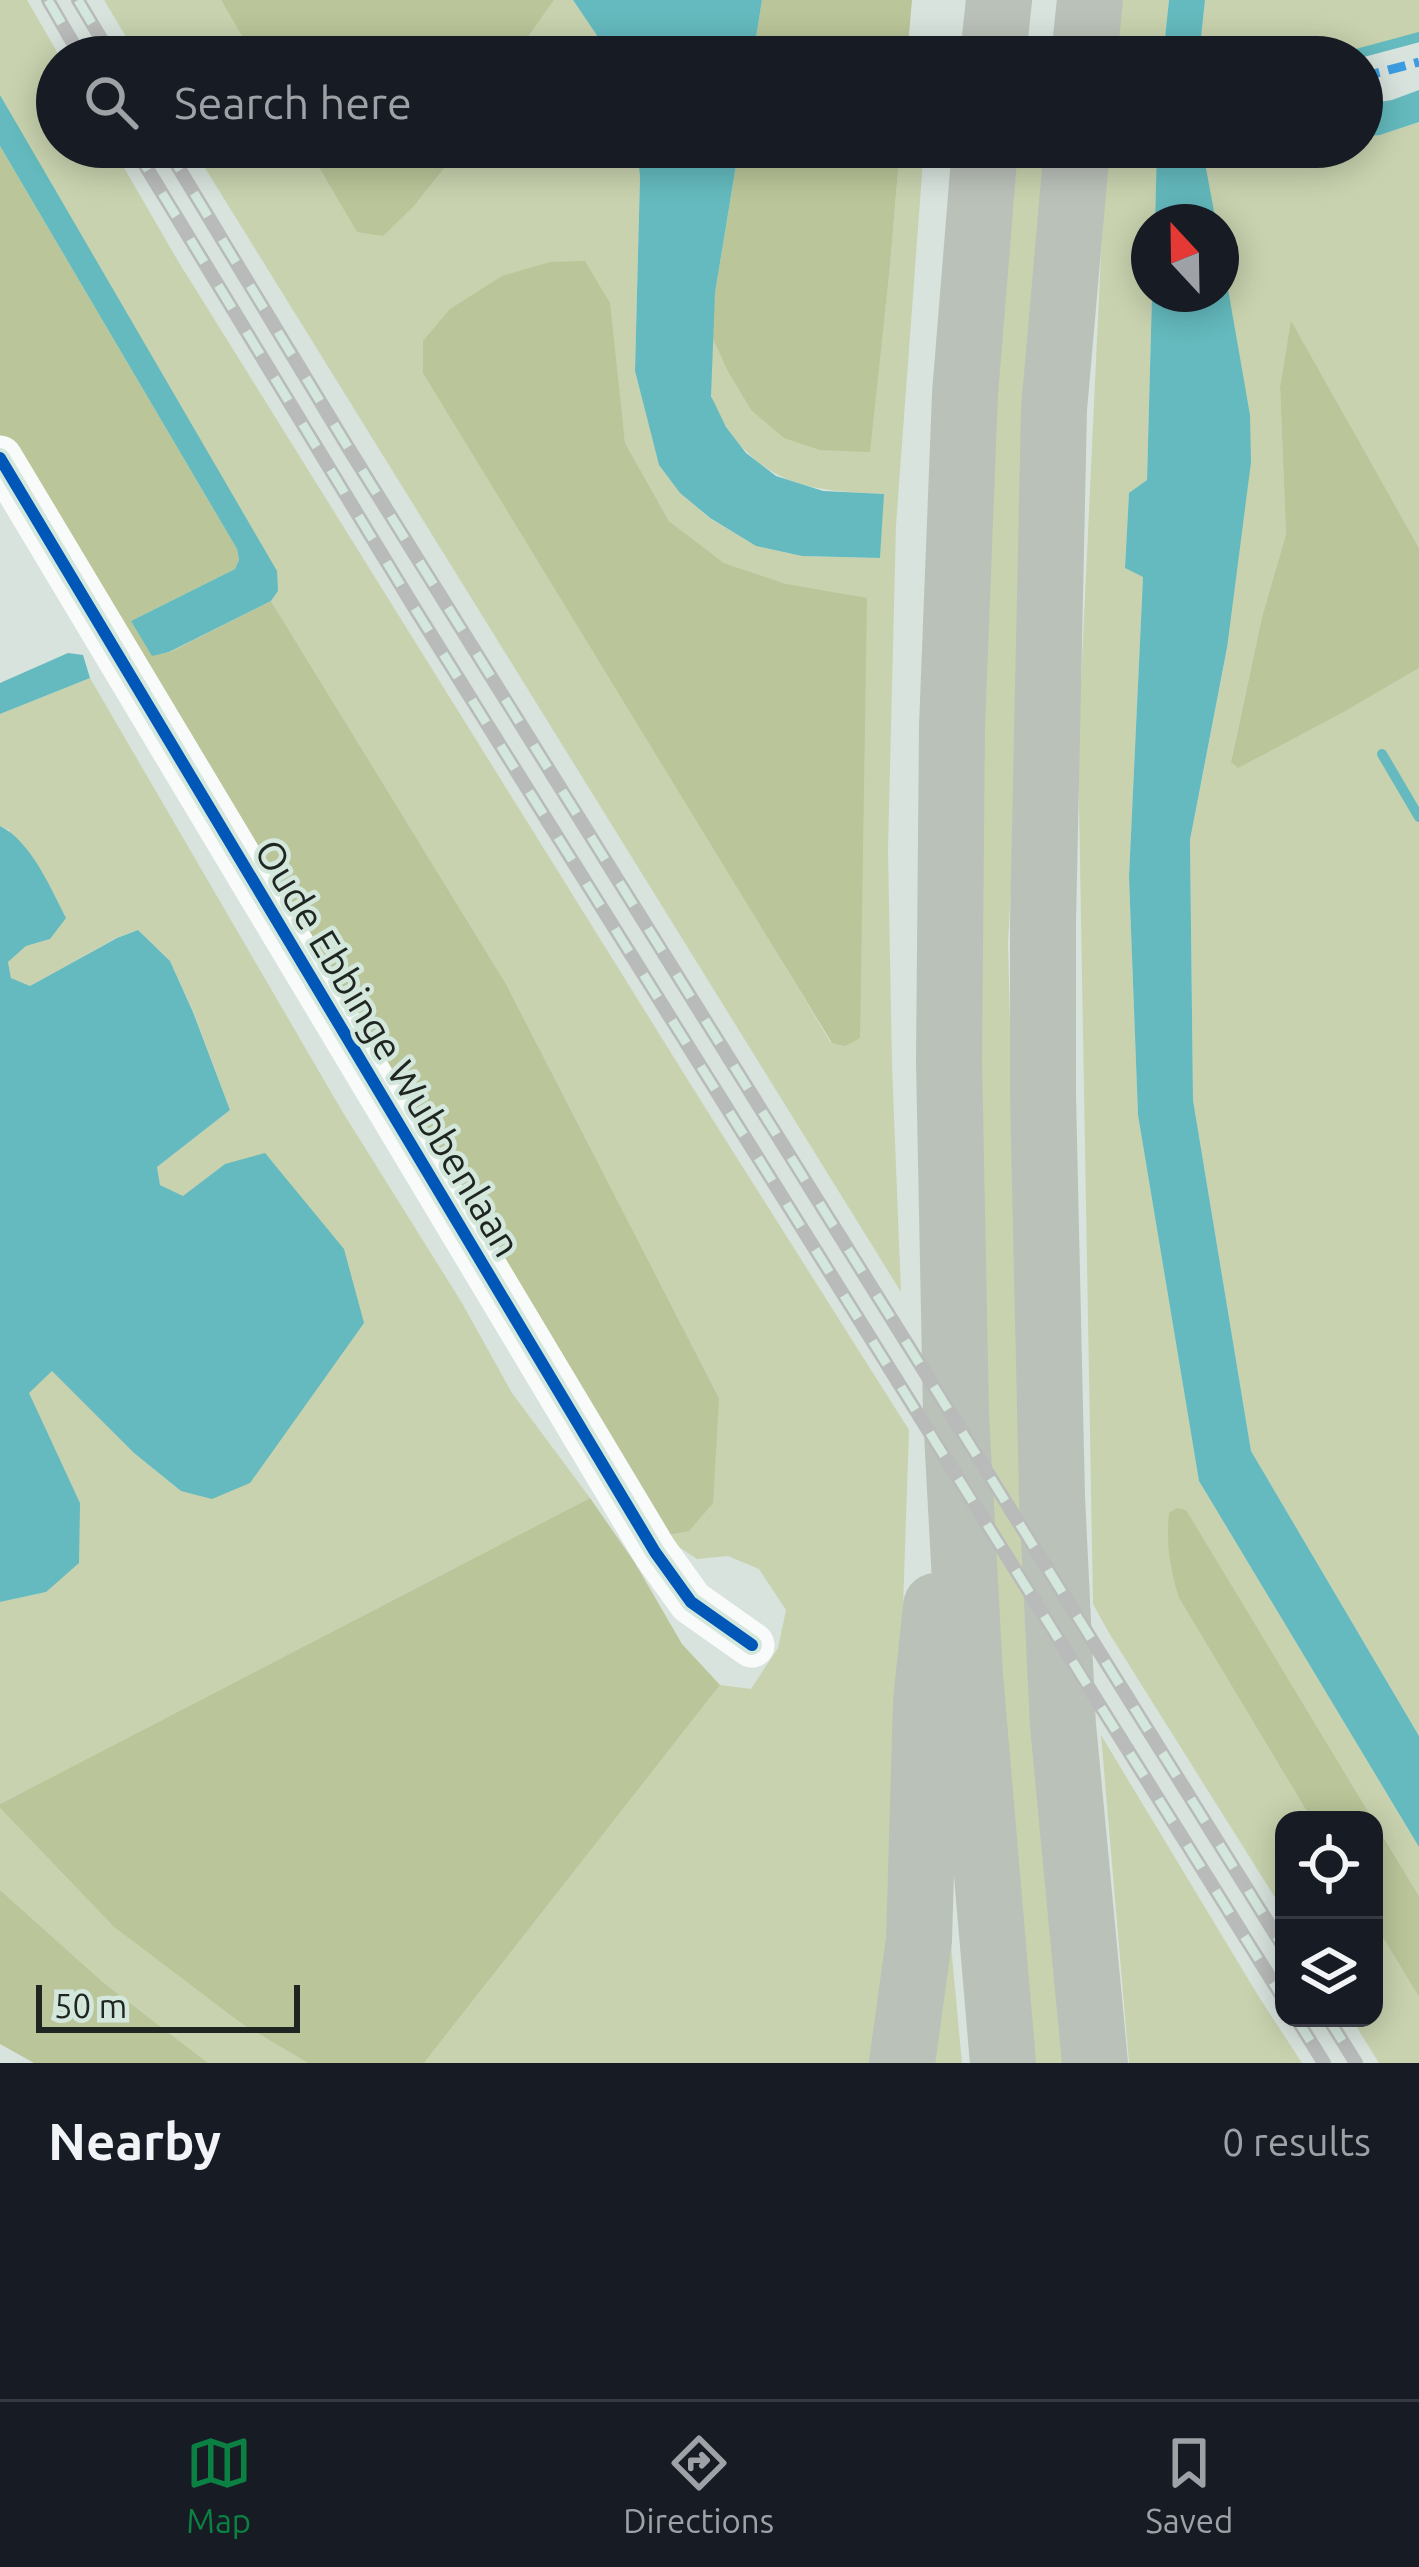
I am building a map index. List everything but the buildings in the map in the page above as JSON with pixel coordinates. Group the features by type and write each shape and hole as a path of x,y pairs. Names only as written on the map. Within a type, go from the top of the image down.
{"highway":[{"path":"995,36 999,0"},
{"path":"1086,36 1090,0"},
{"path":"983,168 964,394 952,726 949,1060 956,1414 970,1675 1003,2063"},
{"path":"1074,168 1054,409 1043,1095 1052,1497 1063,1724 1095,2063"},
{"path":"902,2063 919,1940 926,1702 956,1414"}],"street":[{"name":"Oude Ebbinge Wubbenlaan","path":"0,458 655,1552 691,1602 752,1646"}],"green space":[{"path":"0,0 27,0 48,36 36,36 36,159 0,95"},
{"path":"104,0 221,0 242,36 125,36"},
{"path":"221,0 554,0 529,36 242,36"},
{"path":"554,0 573,0 597,36 529,36"},
{"path":"762,0 912,0 909,36 756,36"},
{"path":"1120,0 1169,0 1165,36 1116,36"},
{"path":"1205,0 1419,0 1419,37 1383,47 1383,36 1201,36"},
{"path":"1419,122 1419,548 1291,323 1280,387 1286,534 1262,617 1231,761 1349,709 1419,668 1419,1736 1251,1451 1193,1100 1190,840 1227,649 1222,312 1239,312 1239,204 1210,204 1203,168 1383,168 1383,134"},
{"path":"0,146 237,549 235,569 131,621 153,655 170,652 271,601 506,984 719,1398 713,1503 689,1531 662,1536 0,441"},
{"path":"41,168 124,168 909,1430 893,1902 872,2063 424,2063 720,1685 751,1689 778,1648 786,1610 759,1569 728,1556 697,1559 662,1536 719,1398 506,984 271,601 278,591"},
{"path":"205,168 320,168 357,231 415,205 444,168 639,168 635,371 659,465 680,493 709,518 756,546 802,556 880,558 883,494 819,488 781,477 732,435 711,394 712,337 751,410 869,451 898,168 922,168 896,525 888,849 901,1292","holes":["550,262 617,382 625,443 669,521 724,563 786,584 831,1043 717,852"]},
{"path":"319,168 444,168 383,236 357,232"},
{"path":"736,168 898,168 870,452 820,450 784,438 751,410 712,337"},
{"path":"1004,168 1050,168 1008,943 1021,1460 1068,2063 1019,2063 966,1368 978,528"},
{"path":"1105,168 1156,168 1155,204 1131,204 1131,312 1152,312 1147,480 1129,494 1125,567 1143,577 1129,877 1138,1115 1199,1481 1419,1847 1419,1896 1383,1835 1383,1811 1366,1811 1179,1598 1307,1811 1275,1811 1275,1898 1093,1604 1078,746"},
{"path":"585,261 610,303 625,443 669,521 724,563 786,584 867,598 860,1038 845,1046 832,1043 423,373 423,341 450,309 502,276 550,262"},
{"path":"1291,321 1419,548 1419,668 1238,768 1231,762 1262,617 1286,534 1280,387"},
{"path":"90,678 512,1393 590,1498 0,1804 0,1602 46,1592 80,1503 28,1393 53,1370 134,1453 181,1491 225,1164 183,1197 160,1185 157,1167 230,1110 170,961 138,930 30,986 11,978 8,962 26,946 50,939 9,830 0,826 0,714"},
{"path":"590,1498 682,1644 720,1685 424,2063 308,2063 242,2024 114,1927 0,1808 0,1804"},
{"path":"1186,1510 1368,1811 1307,1811 1179,1598 1171,1566 1169,1513"},
{"path":"1101,1735 1275,2027 1302,2063 1129,2063"},
{"path":"938,1806 962,2063 915,2063"},
{"path":"0,1808 114,1927 242,2024 308,2063 208,2063 104,1983 0,1890"},
{"path":"1383,1836 1419,1896 1419,1997 1383,1938"},
{"path":"0,1890 104,1983 208,2063 34,2063 0,2044"},
{"path":"1383,1938 1419,1997 1419,2063 1379,2063 1357,2027 1383,2027"}],"water":[{"path":"573,0 762,0 756,36 596,34"},
{"path":"1169,0 1205,0 1201,36 1165,36"},
{"path":"1419,90 1419,122 1383,134 1383,102"},
{"path":"0,95 36,157 36,168 42,168 277,571 278,591 271,601 169,652 152,656 131,621 235,569 237,549 0,146"},
{"path":"639,168 736,168 715,293 711,396 746,453 776,476 823,491 884,494 880,558 802,556 756,546 680,493 659,465 635,371"},
{"path":"1156,168 1206,168 1213,204 1155,204"},
{"path":"1152,312 1232,312 1250,415 1251,462 1227,648 1190,840 1193,1100 1251,1451 1419,1736 1419,1847 1199,1481 1138,1115 1129,877 1143,577 1125,568 1129,493 1147,480"},
{"path":"68,653 83,655 90,678 0,714 0,683"},
{"path":"0,826 31,854 66,918 50,939 26,946 8,962 11,978 30,986 138,930 170,961 193,1012 230,1110 157,1167 160,1185 183,1196 225,1164 265,1153 344,1249 364,1323 250,1483 212,1499 181,1491 134,1453 52,1371 29,1393 80,1503 79,1563 46,1592 0,1602"}],"waterway":[{"path":"1383,47 1419,37"},
{"path":"1382,754 1419,817"}],"railway":[{"path":"48,0 69,36"},
{"path":"78,0 99,36"},
{"path":"147,168 417,612 1275,1986"},
{"path":"179,168 1275,1934"},
{"path":"1302,2027 1324,2063"},
{"path":"1334,2027 1356,2063"}],"marked path":[{"path":"1383,71 1419,62"}],"cycle path":[{"path":"0,458 655,1552 691,1602 752,1645"}]}
